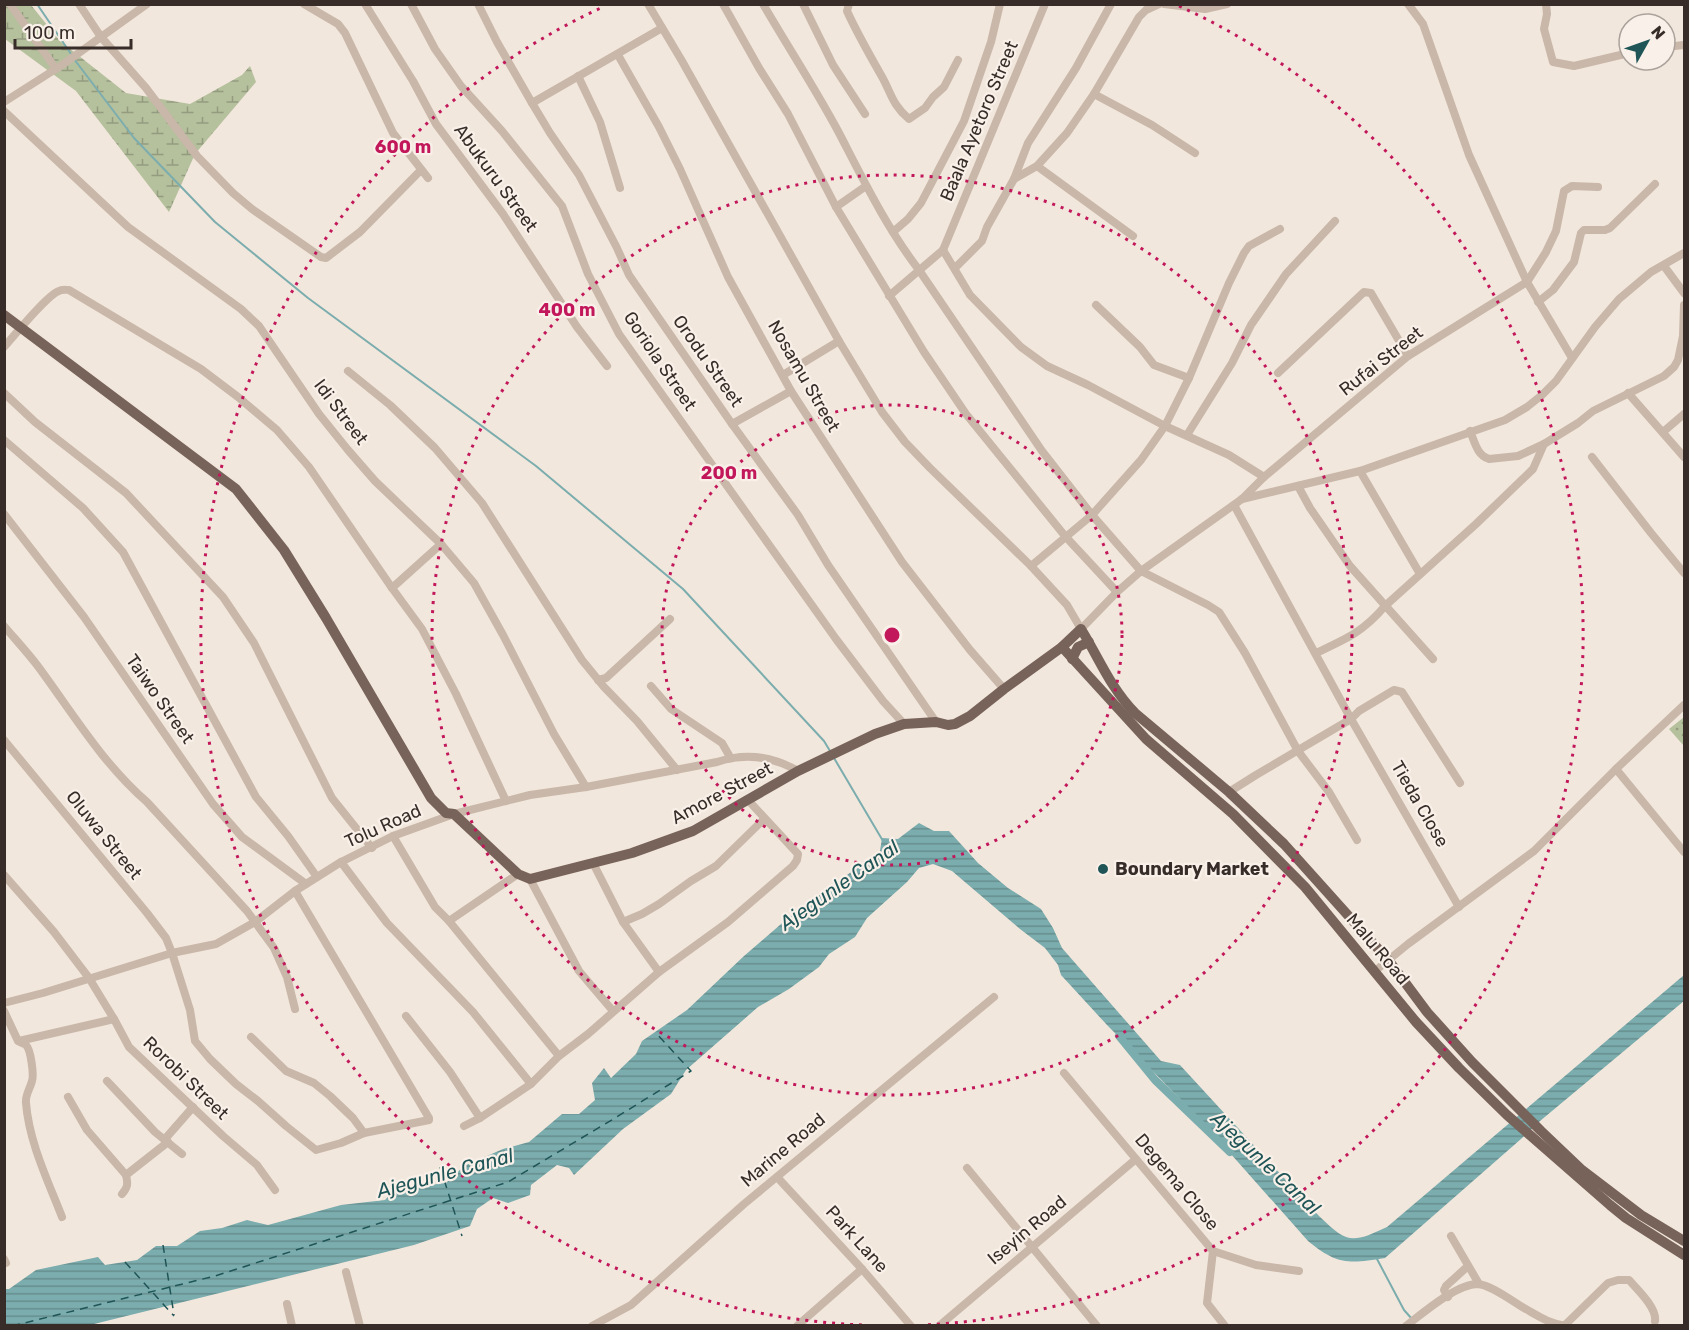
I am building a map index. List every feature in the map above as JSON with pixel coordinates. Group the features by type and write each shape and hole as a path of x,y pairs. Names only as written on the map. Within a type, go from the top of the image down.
{"main road":[{"path":"4,315 236,489 284,550 431,798 446,813 454,814 518,874 530,879"},
{"name":"Amore Street","path":"530,879 632,853 693,831 798,771 852,745 904,724 936,722 955,724 1062,647 1080,626"},
{"name":"Malu Road","path":"1080,626 1120,698 1244,805 1308,869 1389,961 1427,1012 1516,1106 1538,1135 1589,1187 1626,1218 1684,1255"},
{"path":"1072,659 1078,647 1089,642"},
{"name":"Malu Road","path":"1062,647 1146,739 1233,814 1305,887 1416,1022 1507,1115 1538,1135 1633,1210 1684,1241"},
{"path":"1233,814 1244,805"}],"street":[{"path":"10,4 59,67"},
{"path":"79,4 97,40 146,88 197,156 252,209 321,257 326,258 360,232 421,170"},
{"path":"4,102 59,67 147,4"},
{"path":"304,4 338,24 345,33 393,134 428,178"},
{"name":"Abukuru Street","path":"365,4 413,81 436,124 503,214 577,327 607,366"},
{"name":"Goriola Street","path":"411,4 435,49 461,86 502,131 562,206 588,274 618,334 836,639 883,701 904,724"},
{"name":"Orodu Street","path":"478,4 532,103 579,175 629,275 798,515 828,565 936,722"},
{"path":"648,4 882,412 905,441 1068,605 1080,626"},
{"path":"723,4 788,114 836,207 924,352 966,414 1065,536 1117,592"},
{"path":"763,4 813,87 904,251 1042,451 1092,515 1141,571 1219,612 1245,653 1298,751 1329,792 1357,840"},
{"path":"803,4 833,65 865,114"},
{"path":"849,4 847,11 863,44 883,77 897,108 909,119 925,108 944,87 958,60"},
{"path":"893,232 921,203 964,122 992,42 1000,4"},
{"name":"Baala Ayetoro Street","path":"943,250 1045,4"},
{"path":"955,268 982,241 987,227 1014,179 1028,143 1076,68 1111,4"},
{"path":"1014,179 1037,166 1067,133 1094,94 1139,18 1146,10 1159,4"},
{"path":"1164,4 1205,9 1227,4"},
{"path":"1408,4 1423,24 1469,155 1527,282 1572,358"},
{"path":"1546,4 1544,29 1553,62 1574,66 1617,56"},
{"path":"532,103 662,28"},
{"name":"Nosamu Street","path":"618,55 680,169 728,277 791,391 902,562 970,650 1004,688"},
{"path":"578,76 600,122 620,188"},
{"path":"1094,94 1152,125 1195,153"},
{"name":"Idi Street","path":"4,111 128,227 241,309 259,326 319,414 348,450 375,481 441,544 474,583 554,734 586,787"},
{"path":"1037,166 1133,236"},
{"path":"1538,302 1554,290 1574,262 1581,233 1584,230 1610,228 1655,184"},
{"path":"836,207 866,186"},
{"path":"1527,282 1556,231 1564,191 1572,186 1598,187"},
{"path":"1187,435 1232,363 1251,325 1274,291 1286,274 1335,221"},
{"path":"1031,566 1092,515 1142,460 1165,426 1189,378 1244,253 1249,246 1280,229"},
{"path":"889,296 943,250 970,295 1021,347 1047,366 1165,426 1229,455 1264,477"},
{"path":"1242,499 1360,471 1505,420 1527,407 1556,381 1595,327 1619,299 1651,272 1684,253"},
{"path":"1664,266 1684,293"},
{"name":"Rufai Street","path":"1080,626 1141,571 1242,499 1264,477 1408,356 1527,282"},
{"path":"4,348 50,297 59,291 69,290 201,369 277,430 309,468 422,629 456,694 506,801"},
{"path":"1278,373 1364,292 1371,293 1408,356"},
{"path":"1096,305 1140,347 1154,365 1189,378"},
{"path":"1470,431 1481,455 1489,459 1518,456 1544,444 1593,411 1664,376 1678,360 1684,327 1684,306"},
{"path":"783,375 840,340"},
{"path":"348,371 390,405 427,441 482,503 582,660 677,770"},
{"path":"732,424 791,391"},
{"path":"4,393 35,422 126,493 223,597 254,643 332,798 372,848"},
{"path":"1628,393 1684,457"},
{"path":"1662,432 1684,414"},
{"path":"4,440 83,508 123,552 256,797 317,877"},
{"path":"1316,653 1346,639 1373,620 1385,606 1533,469 1544,444"},
{"path":"1592,457 1684,573"},
{"path":"1360,471 1420,574"},
{"path":"1298,486 1310,508 1350,566 1433,659"},
{"name":"Tieda Close","path":"1234,505 1459,907"},
{"name":"Taiwo Street","path":"4,514 84,617 213,804 242,837 306,884"},
{"path":"392,588 441,544"},
{"path":"598,680 606,678 670,619"},
{"path":"4,626 35,663 96,747 131,788 147,802 247,911 274,948 287,977 295,1009"},
{"path":"651,686 671,709 722,743 730,757"},
{"path":"1229,792 1352,719 1359,711 1394,690 1402,692 1460,783"},
{"path":"1375,971 1534,851 1684,705"},
{"name":"Oluwa Street","path":"4,740 166,938 190,1010 195,1041 224,1074 313,1149 319,1150 364,1133"},
{"name":"Tolu Road","path":"4,1002 43,993 172,953 216,944 255,922 295,891 340,862 393,836 454,814 530,795 677,770 730,757 757,756 783,762 798,771"},
{"path":"1617,769 1684,852"},
{"path":"464,1126 531,1084 559,1056 588,1034 659,972 728,922 793,866 798,854 748,800"},
{"path":"623,921 659,904 716,866 764,819"},
{"path":"393,836 435,907 449,921 559,1056"},
{"path":"340,862 387,923 472,1012 531,1084"},
{"path":"593,863 623,921 659,972"},
{"path":"449,921 518,874"},
{"name":"Rorobi Street","path":"4,875 54,932 89,978 129,1047 257,1165 275,1190"},
{"path":"530,879 579,971 613,1011"},
{"path":"251,1037 286,1071 314,1083 330,1096 353,1118 364,1133 429,1120 295,891"},
{"name":"Marine Road","path":"592,1326 631,1305 744,1204 994,997"},
{"path":"4,1011 18,1041 26,1044 29,1050 33,1072 25,1100 34,1142 62,1217"},
{"path":"406,1016 450,1072 480,1118"},
{"path":"18,1041 114,1019"},
{"name":"Degema Close","path":"1064,1073 1213,1251 1207,1303 1225,1326"},
{"path":"107,1081 155,1132 182,1154"},
{"path":"68,1097 87,1130 126,1175 128,1184 122,1194"},
{"path":"126,1175 166,1141 193,1107"},
{"name":"Iseyin Road","path":"939,1326 1136,1159"},
{"path":"967,1168 1097,1326"},
{"name":"Park Lane","path":"777,1177 911,1326"},
{"path":"1451,1236 1479,1284"},
{"path":"1213,1251 1256,1265 1299,1271"},
{"path":"1448,1297 1444,1292 1446,1286 1468,1266"},
{"path":"797,1326 862,1269"},
{"path":"346,1272 360,1326"},
{"path":"1406,1326 1461,1288 1479,1284 1491,1288 1545,1321 1565,1325 1608,1283 1618,1280 1629,1280 1637,1289 1655,1312 1654,1324"},
{"path":"287,1304 292,1326"}],"green space":[{"path":"5,5 31,5 60,41 126,93 190,104 242,75 250,66 256,82 195,154 169,212 76,91 5,39"},
{"path":"1684,717 1684,746 1669,729"}],"water":[{"path":"919,823 934,831 949,831 978,863 1008,888 1041,909 1062,948 1161,1061 1180,1065 1319,1216 1336,1232 1350,1238 1365,1236 1387,1227 1684,975 1684,1001 1540,1121 1385,1258 1344,1261 1327,1255 1308,1241 1199,1118 1061,975 1058,965 1045,948 952,871 933,864 919,868 867,918 855,937 829,954 819,967 789,989 758,1007 686,1070 671,1094 623,1129 574,1175 569,1168 557,1165 531,1185 530,1195 508,1203 493,1198 477,1209 470,1226 414,1245 90,1325 5,1325 4,1289 9,1289 36,1270 98,1257 105,1265 137,1260 156,1246 177,1246 200,1231 222,1228 247,1220 268,1225 341,1205 385,1200 395,1189 446,1183 464,1166 503,1149 529,1142 562,1114 579,1114 595,1100 592,1083 604,1068 611,1078 636,1054 642,1041 687,1010 788,918 880,851 882,838 898,839"}],"waterway":[{"path":"37,4 71,54"},
{"path":"74,59 134,138 215,222 308,298 536,466 683,589 824,741 830,751"},
{"path":"834,758 883,841"},
{"name":"Ajegunle Canal","path":"1119,1036 1155,1080 1230,1152"},
{"path":"1377,1259 1404,1310 1412,1319"}],"ferry route":[{"path":"12,1326 215,1276 508,1182 691,1071 655,1032"},
{"path":"440,1167 462,1236"},
{"path":"163,1245 174,1315"},
{"path":"125,1262 174,1316"}],"place":[{"name":"Boundary Market","path":"1103,869"}]}
